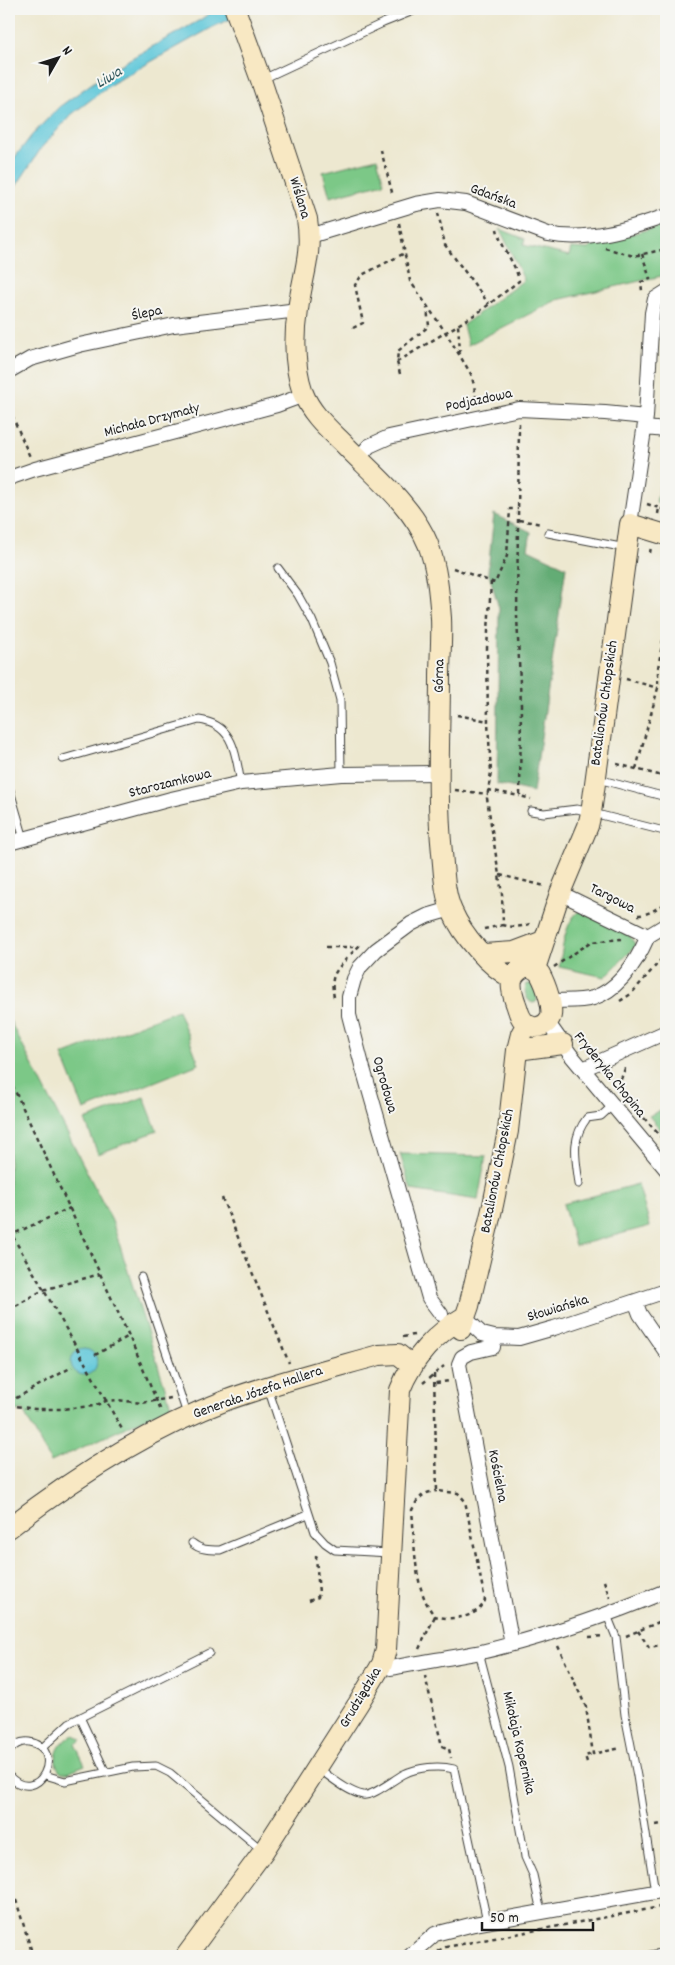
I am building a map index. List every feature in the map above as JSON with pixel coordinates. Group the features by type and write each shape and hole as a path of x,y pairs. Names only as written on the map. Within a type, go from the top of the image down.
{"street":[{"name":"Wiślana","path":"235,9 262,80 310,236 310,249 298,310 295,343 299,377 304,395"},
{"name":"Gdańska","path":"310,236 396,210 440,200 466,203 548,234 562,237 588,236 640,225 666,216"},
{"name":"Batalionów Chłopskich","path":"544,968 543,941 556,890 588,826 591,813 626,548 646,423 652,313 655,300 666,292"},
{"name":"Ślepa","path":"9,371 30,359 79,345 174,325 298,310"},
{"name":"Górna","path":"304,395 314,412 389,489 412,517 427,543 433,559 441,621 445,781 440,835 445,888 451,909 461,928 502,973 512,978"},
{"name":"Michała Drzymały","path":"9,478 35,469 277,405 304,395"},
{"name":"Podjazdowa","path":"358,459 369,446 389,437 519,409 605,413 666,430"},
{"path":"630,524 666,535"},
{"name":"Starozamkowa","path":"9,843 171,799 241,783 341,774 445,781"},
{"name":"Targowa","path":"556,890 648,936"},
{"name":"Ogrodowa","path":"441,1314 428,1298 362,1065 349,1015 349,997 354,979 360,967 376,950 411,924 427,916 451,909"},
{"path":"550,1001 592,998 612,988 638,960 648,936 666,925"},
{"path":"484,954 514,952 543,941"},
{"path":"527,966 544,968 540,974 550,1001 552,1016 548,1023 535,1028 526,1025 521,1019 510,988 512,978 518,970 527,966"},
{"name":"Fryderyka Chopina","path":"548,1023 583,1069 666,1169"},
{"name":"Batalionów Chłopskich","path":"413,1366 440,1352 459,1334 469,1306 495,1196 508,1130 520,1034 526,1025"},
{"path":"583,1069 666,1032"},
{"path":"517,1050 563,1044"},
{"name":"Słowiańska","path":"464,1316 482,1334 494,1337 519,1338 666,1291"},
{"path":"635,1301 640,1314 666,1352"},
{"path":"413,1366 422,1351 432,1341 464,1316"},
{"name":"Kościelna","path":"494,1337 493,1347 471,1352 462,1357 459,1364 512,1644"},
{"name":"Generała Józefa Hallera","path":"9,1528 56,1492 185,1409 228,1400 380,1355 398,1354 413,1366"},
{"name":"Grudziądzka","path":"186,1956 263,1852 382,1664 386,1650 400,1390 406,1374 413,1366"},
{"path":"382,1664 390,1668 512,1644 558,1632 666,1591"},
{"path":"410,1956 435,1934 486,1921 660,1891"}],"lane":[{"path":"262,80 383,23 418,9"},
{"path":"548,533 626,548"},
{"path":"278,568 298,595 312,620 330,663 340,700 341,774"},
{"path":"63,759 199,720 219,725 230,739 241,783"},
{"path":"595,779 666,797"},
{"path":"9,787 24,838"},
{"path":"531,811 544,813 577,809 664,831"},
{"path":"579,1184 575,1152 578,1130 587,1118 601,1116 613,1105"},
{"path":"141,1277 185,1409"},
{"path":"268,1387 315,1532 335,1550 391,1553"},
{"path":"192,1543 197,1548 205,1550 220,1550 308,1514"},
{"path":"607,1615 616,1637 630,1746 660,1891"},
{"name":"Mikołaja Kopernika","path":"479,1652 509,1766 525,1858 533,1876 540,1912"},
{"path":"42,1748 60,1730 80,1717 209,1653"},
{"path":"80,1717 106,1773"},
{"path":"9,1751 20,1743 28,1742 42,1748 48,1761 45,1775 32,1785 16,1783 9,1777"},
{"path":"45,1775 65,1781 133,1767 156,1766 170,1773 263,1852"},
{"path":"317,1768 355,1792 365,1796 372,1794 406,1773 430,1767 454,1769 486,1921"},
{"path":"646,1956 666,1952"}],"path":[{"path":"381,150 396,210 410,282 446,333 470,374 474,385 478,417"},
{"path":"437,209 445,244 489,304"},
{"path":"396,362 446,333 519,281 498,234"},
{"path":"602,247 634,256 666,249"},
{"path":"353,328 364,323 354,284 362,275 405,253"},
{"path":"642,254 650,279 641,282 642,291"},
{"path":"400,374 396,362 398,350 429,326 426,306"},
{"path":"458,325 460,351 458,353"},
{"path":"9,408 35,469"},
{"path":"519,409 517,616 521,705 520,796"},
{"path":"450,567 495,583 507,556 510,509 518,509"},
{"path":"519,520 544,524"},
{"path":"491,582 487,648 491,772 488,794 493,844 500,875 503,925 510,927 524,926 535,921"},
{"path":"636,769 658,688 658,668 666,622"},
{"path":"623,678 658,688"},
{"path":"451,714 488,721"},
{"path":"617,764 666,777"},
{"path":"445,781 488,794"},
{"path":"488,790 537,801"},
{"path":"500,875 556,890"},
{"path":"544,968 591,942 623,939 634,915 643,915 660,907 666,901"},
{"path":"326,947 357,947"},
{"path":"9,1078 129,1336 162,1412"},
{"path":"643,1117 666,1144"},
{"path":"661,1137 666,1134"},
{"path":"222,1198 289,1366"},
{"path":"10,1236 70,1208"},
{"path":"9,1230 10,1236 60,1318 124,1432"},
{"path":"9,1310 43,1290 100,1274"},
{"path":"95,1355 129,1336"},
{"path":"422,1385 450,1363 440,1352"},
{"path":"9,1404 72,1367"},
{"path":"434,1374 437,1491"},
{"path":"9,1404 35,1409 61,1409 94,1406 106,1401 118,1400 142,1403 175,1398 185,1409"},
{"path":"437,1491 458,1493 465,1501 485,1600 476,1612 454,1619 435,1616 428,1608 421,1594 412,1510 422,1495 437,1491"},
{"path":"309,1602 318,1597 316,1557 325,1543"},
{"path":"638,1631 649,1647 666,1644"},
{"path":"556,1642 586,1707 592,1754"},
{"path":"424,1674 442,1746 449,1748 454,1769"},
{"path":"587,1762 585,1756 630,1746"},
{"path":"9,1878 33,1956"},
{"path":"434,1952 446,1947 666,1906"}],"green space":[{"path":"377,158 384,183 330,197 323,172"},
{"path":"666,225 666,275 557,300 468,345 463,325 524,280 500,229 525,239 523,245 569,256 571,248 588,249 596,243"},
{"path":"663,469 666,470 666,504 656,503"},
{"path":"494,514 531,532 528,549 566,567 533,792 497,784 499,608 488,571"},
{"path":"579,911 630,936 636,946 605,977 559,967 567,929"},
{"path":"527,984 531,984 536,990 536,1002 533,1003 527,998 525,990"},
{"path":"178,1010 199,1064 84,1110 62,1055"},
{"path":"9,1019 112,1221 171,1406 51,1462 22,1409 9,1414"},
{"path":"144,1097 157,1131 98,1154 85,1120"},
{"path":"666,1107 666,1136 649,1116"},
{"path":"400,1154 486,1156 478,1200 411,1190"},
{"path":"638,1184 650,1226 575,1246 563,1204"},
{"path":"75,1735 82,1740 75,1744 85,1765 68,1772 61,1772 56,1762 58,1750 65,1740"}],"water":[{"name":"Liwa","path":"216,9 253,9 213,27 113,83 72,114 42,147 9,197 9,165 32,135 59,107 112,69 200,20"},
{"path":"84,1349 93,1353 97,1362 93,1371 84,1375 75,1371 71,1362 75,1353"}]}
